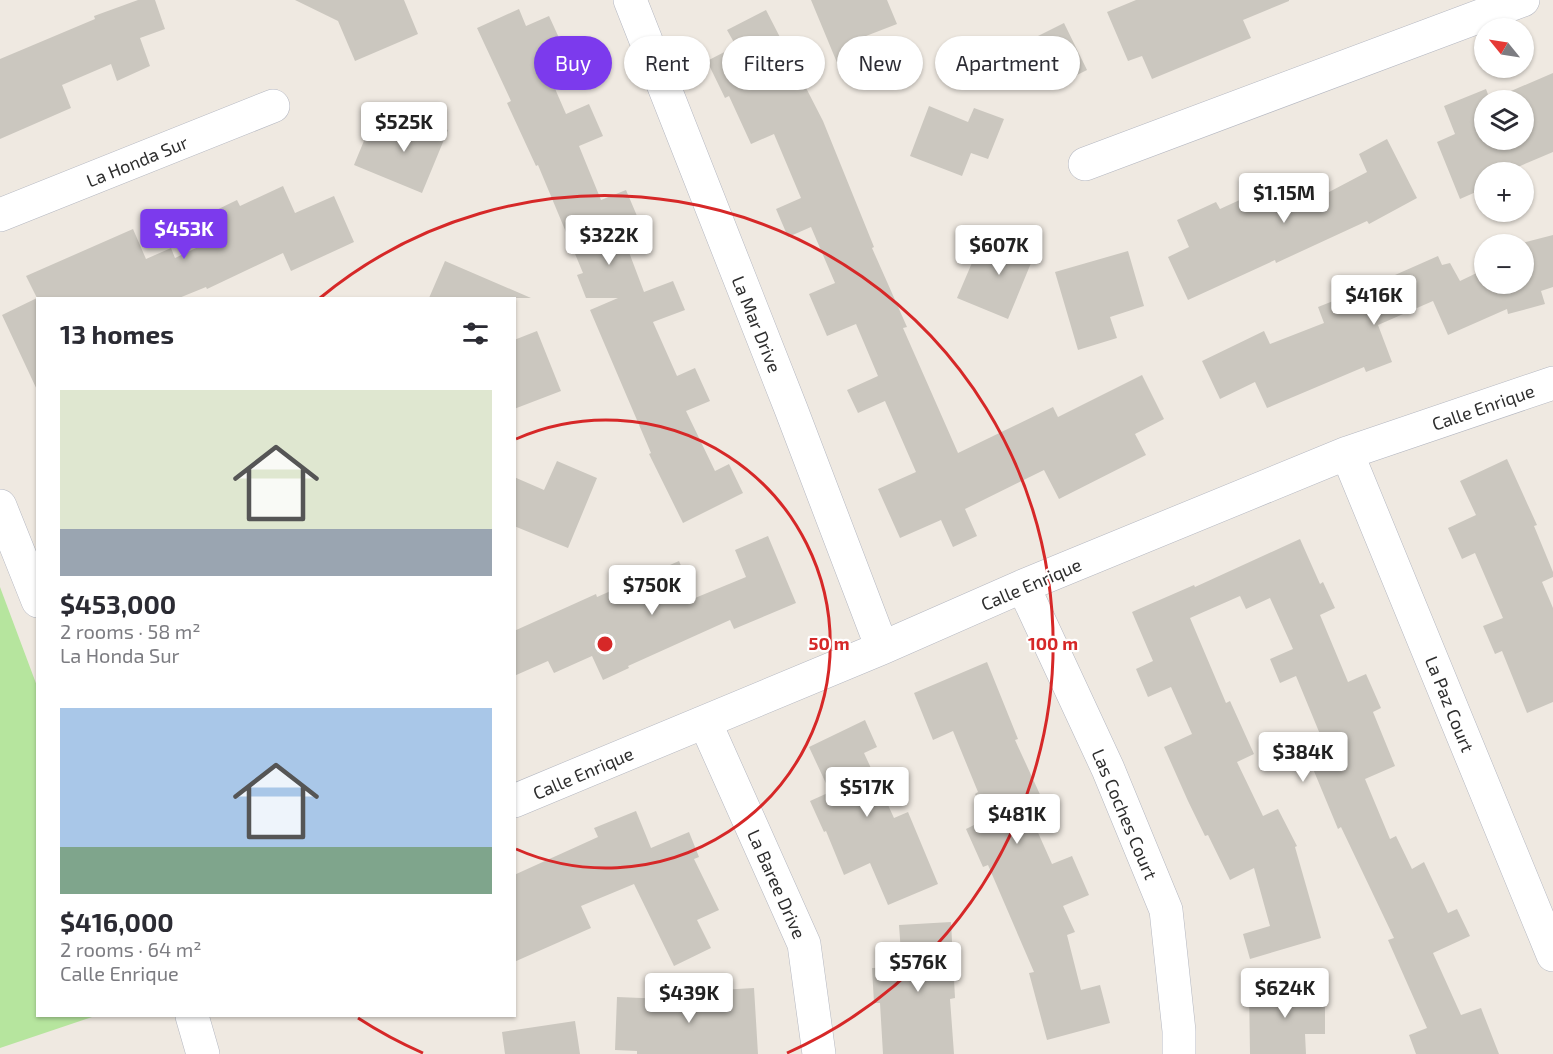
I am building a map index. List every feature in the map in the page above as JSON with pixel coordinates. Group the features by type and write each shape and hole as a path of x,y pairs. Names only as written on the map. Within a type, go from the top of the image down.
{"street":[{"name":"La Mar Drive","path":"630,0 791,409 882,648"},
{"path":"1085,164 1523,0"},
{"name":"La Honda Sur","path":"0,215 273,106"},
{"name":"Calle Enrique","path":"516,800 882,648 1023,586 1347,453 1553,383"},
{"name":"La Paz Court","path":"1347,453 1553,955"},
{"path":"0,506 36,595"},
{"name":"Las Coches Court","path":"1023,586 1108,769 1166,910 1179,1031 1179,1054"},
{"name":"La Baree Drive","path":"705,722 804,944 819,1054"},
{"path":"192,1017 203,1054"}],"green space":[{"path":"0,587 36,683 36,1017 92,1017 0,1048"}],"building":[{"path":"138,0 155,0 165,29 140,38 150,66 117,81 111,64 62,85 71,108 0,139 0,59 95,19 94,16"},
{"path":"295,0 404,0 418,34 355,61 338,21"},
{"path":"811,0 887,0 897,24 866,36 837,36 837,63"},
{"path":"1136,0 1289,1 1243,20 1251,38 1152,79 1142,56 1128,61 1107,12"},
{"path":"519,9 526,26 549,16 558,36 534,36 534,90 556,90 566,114 589,104 603,136 579,146 601,200 626,190 640,223 621,231 644,292 673,281 685,310 653,322 677,376 695,368 710,401 686,411 715,471 729,464 743,493 683,523 649,454 651,453 590,310 618,298 586,298 577,275 583,273 538,165 536,166 507,103 511,101 477,28"},
{"path":"766,10 779,36 730,36 727,30"},
{"path":"1064,23 1070,36 1038,36"},
{"path":"722,53 722,90 807,90 823,121 874,247 872,248 907,327 903,328 958,453 1053,407 1058,417 1142,375 1164,419 1135,434 1146,455 1059,499 1044,470 965,509 977,536 953,547 941,520 900,538 878,489 916,472 885,401 858,413 847,390 878,376 856,324 827,336 809,294 835,283 811,227 788,237 776,209 801,198 774,134 751,144 729,96 725,98 710,67 710,59"},
{"path":"1080,56 1087,70 1080,74"},
{"path":"1553,73 1553,152 1530,162 1474,162 1474,193 1460,199 1437,142 1455,134 1444,106 1474,94 1474,150 1534,150 1534,90 1513,90"},
{"path":"929,106 968,122 974,108 1004,119 988,159 971,153 962,176 910,156"},
{"path":"405,112 448,130 422,193 354,165 368,131 393,141"},
{"path":"1387,139 1417,198 1369,224 1367,221 1188,300 1168,257 1189,247 1177,220 1216,202 1220,209 1277,183 1289,209 1312,199 1312,201 1367,172 1359,154"},
{"path":"283,186 295,213 334,196 354,242 291,271 283,253 207,289 206,287 181,297 36,297 26,276 133,229 146,259 171,248 175,258 217,238 206,215 237,200 240,206"},
{"path":"1004,232 1038,246 1008,319 957,298 977,251 993,258"},
{"path":"1553,235 1553,287 1541,291 1545,304 1508,314 1507,309 1448,335 1433,301 1378,325 1392,362 1366,372 1364,367 1267,408 1255,382 1220,399 1202,361 1264,331 1270,344 1324,323 1318,307 1438,256 1442,265 1450,263 1460,281 1474,274 1474,294 1534,294 1534,240"},
{"path":"1128,251 1144,306 1110,317 1117,338 1078,350 1055,272"},
{"path":"445,261 531,298 516,297 429,297"},
{"path":"36,298 36,388 2,315"},
{"path":"537,331 561,391 516,408 516,339"},
{"path":"1507,459 1537,525 1534,526 1553,572 1553,577 1542,582 1553,608 1553,702 1527,713 1502,651 1495,654 1483,626 1503,618 1475,553 1462,559 1448,528 1476,515 1460,481"},
{"path":"557,461 597,478 568,548 516,527 516,478 544,490"},
{"path":"768,536 796,603 734,629 730,620 628,666 629,668 603,680 592,656 554,673 548,661 516,675 516,630 596,594 597,597 679,561 695,598 746,577 735,550"},
{"path":"1300,539 1320,584 1323,582 1335,608 1320,615 1348,682 1366,674 1381,708 1373,712 1395,766 1365,779 1390,839 1396,836 1412,869 1424,862 1448,913 1457,909 1470,936 1433,953 1461,1015 1481,1008 1499,1054 1416,1054 1409,1035 1427,1028 1388,940 1394,938 1341,827 1338,829 1311,764 1329,756 1296,676 1280,683 1270,659 1293,649 1270,598 1246,609 1240,596 1190,618 1226,703 1230,701 1254,754 1237,762 1263,816 1278,809 1297,846 1295,847 1321,938 1250,959 1243,934 1270,926 1254,868 1230,880 1208,835 1205,836 1164,747 1192,734 1171,687 1148,697 1136,669 1153,661 1132,612 1194,585 1195,587"},
{"path":"987,662 1018,739 1015,740 1043,801 1027,808 1052,864 1072,856 1089,895 1063,906 1075,932 1067,935 1081,990 1100,985 1110,1023 1047,1040 1029,973 1034,972 988,865 983,867 966,829 986,819 975,794 978,792 953,731 933,740 914,693"},
{"path":"865,720 877,747 864,753 894,818 908,812 938,884 888,905 870,863 844,875 826,831 824,832 810,801 830,792 809,747"},
{"path":"636,811 651,848 689,832 699,857 694,859 719,910 697,920 711,948 674,966 634,884 581,906 591,928 516,961 516,874 598,837 594,828"},
{"path":"951,922 955,998 950,999 954,1054 883,1054 880,1003 874,1003 872,968 902,967 899,925"},
{"path":"1325,987 1325,1034 1305,1034 1306,1054 1250,1054 1249,988"},
{"path":"754,988 758,1054 637,1054 637,1051 615,1050 617,997 690,1000 686,992"},
{"path":"575,1021 580,1054 505,1054 502,1032"}]}
